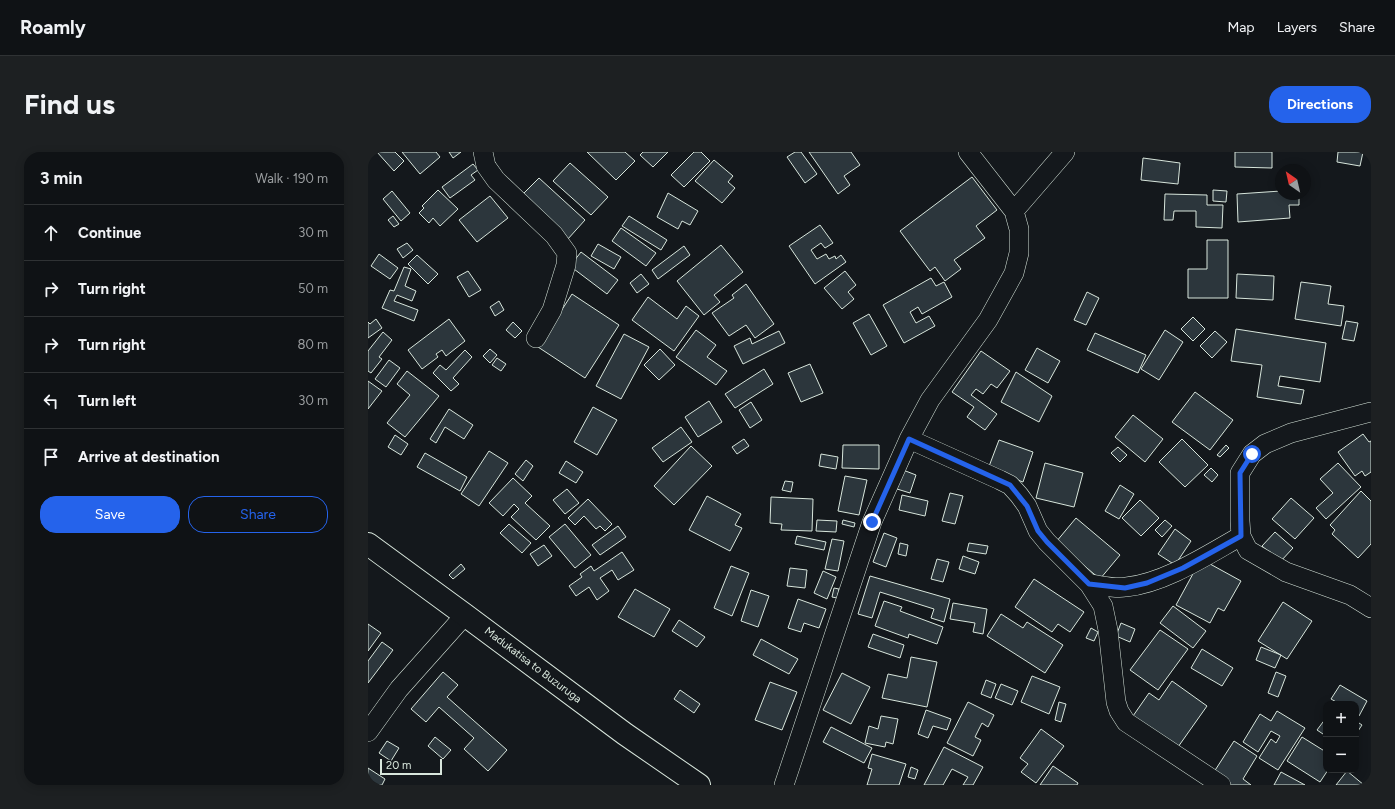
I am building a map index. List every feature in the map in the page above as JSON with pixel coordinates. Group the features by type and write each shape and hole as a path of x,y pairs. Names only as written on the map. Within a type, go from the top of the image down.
{"main road":[{"name":"Madukatisa to Buzuruga","path":"368,544 625,734 699,785"}],"street":[{"path":"483,152 486,166 496,180 554,235 567,253 566,266 552,310 536,338"},
{"path":"784,785 872,522 909,439 930,400 988,320 1014,273 1019,253 1019,229 1014,211 968,152"},
{"path":"1014,211 1065,152"},
{"path":"1371,412 1291,433 1265,444 1252,454 1240,473 1241,536 1248,550 1286,572 1350,595 1371,608"},
{"path":"909,439 1010,485 1027,506 1038,531 1089,584 1103,606 1108,630 1116,702 1119,711 1126,722 1221,785"},
{"path":"1089,584 1125,588 1147,583 1183,568 1241,536"},
{"path":"368,732 399,689 465,615"}],"building":[{"path":"377,152 395,152 404,161 394,171"},
{"path":"402,152 436,152 440,157 420,174"},
{"path":"449,152 461,152 453,158"},
{"path":"587,152 625,152 635,161 616,180"},
{"path":"643,152 668,152 653,167 640,155"},
{"path":"694,152 701,152 710,161 684,187 671,175"},
{"path":"795,152 801,152 817,174 805,183 787,157"},
{"path":"809,152 851,152 860,165 844,176 850,185 838,194"},
{"path":"1235,152 1272,152 1272,168 1235,167"},
{"path":"1338,152 1363,152 1360,166 1337,162"},
{"path":"1143,158 1180,163 1178,184 1141,180"},
{"path":"714,160 733,176 728,182 735,188 722,203 695,181"},
{"path":"570,163 608,197 591,215 553,181"},
{"path":"473,164 478,170 471,175 475,180 450,198 442,187"},
{"path":"972,177 997,210 976,226 985,238 954,260 961,269 945,281 935,267 930,271 900,231"},
{"path":"539,178 585,220 567,240 520,197"},
{"path":"438,190 458,209 440,226 433,218 429,223 419,213 424,208 422,206"},
{"path":"1213,190 1227,191 1226,202 1213,201"},
{"path":"392,191 410,213 401,221 383,199"},
{"path":"1275,191 1275,200 1299,200 1299,205 1289,205 1290,218 1238,222 1237,194"},
{"path":"668,193 698,211 690,225 682,221 678,229 657,217"},
{"path":"1165,194 1207,195 1207,205 1223,205 1222,228 1196,227 1196,211 1174,211 1173,220 1164,220"},
{"path":"490,196 508,218 477,242 459,220"},
{"path":"393,216 399,224 394,227 388,220"},
{"path":"629,216 667,240 661,250 622,226"},
{"path":"820,225 833,243 825,248 821,243 811,250 817,259 826,254 829,259 835,256 836,259 841,255 846,262 815,284 789,246"},
{"path":"621,228 656,253 646,266 612,241"},
{"path":"1207,240 1228,240 1228,298 1188,298 1188,269 1207,269"},
{"path":"407,243 413,250 403,258 397,249"},
{"path":"598,244 621,257 614,269 591,256"},
{"path":"721,245 743,272 714,295 720,302 704,315 677,281"},
{"path":"684,246 690,255 658,279 652,270"},
{"path":"581,252 618,280 607,294 570,266"},
{"path":"379,254 398,268 390,279 371,266"},
{"path":"417,255 438,274 428,284 408,264"},
{"path":"404,267 411,269 405,286 416,291 412,301 397,295 394,301 418,310 414,321 382,308 390,290 394,291"},
{"path":"468,271 481,290 469,297 457,277"},
{"path":"845,271 856,285 848,292 854,299 842,309 824,288"},
{"path":"641,274 649,284 637,293 630,283"},
{"path":"1237,274 1274,276 1273,300 1236,298"},
{"path":"931,278 936,286 944,282 952,297 922,314 918,307 910,312 916,323 929,316 935,326 904,343 883,305"},
{"path":"1301,282 1331,286 1328,304 1344,306 1341,326 1295,319"},
{"path":"746,284 774,324 755,338 746,325 729,336 712,313 734,298 732,295"},
{"path":"1087,292 1099,298 1086,325 1074,320"},
{"path":"572,294 619,325 585,378 538,347"},
{"path":"648,297 677,319 686,306 699,316 674,351 632,320"},
{"path":"499,301 504,310 495,316 490,307"},
{"path":"869,314 887,346 871,355 853,323"},
{"path":"1193,317 1205,329 1193,341 1181,329"},
{"path":"376,319 382,328 368,338 368,322 370,324"},
{"path":"449,319 465,341 446,356 442,350 436,354 438,357 422,369 408,350"},
{"path":"1346,321 1358,323 1354,341 1342,339"},
{"path":"513,322 522,331 515,338 506,330"},
{"path":"1236,329 1326,343 1320,382 1280,376 1278,386 1304,390 1301,404 1257,397 1262,365 1231,361"},
{"path":"696,330 716,345 707,357 727,371 716,385 676,357"},
{"path":"1165,330 1183,342 1159,380 1141,369"},
{"path":"779,331 785,343 743,364 734,346 750,338 752,344"},
{"path":"1215,331 1227,342 1212,358 1200,346"},
{"path":"383,332 392,340 379,357 382,359 371,373 368,371 368,351"},
{"path":"1095,333 1146,355 1138,373 1087,350"},
{"path":"624,334 649,347 621,399 596,386"},
{"path":"1037,348 1060,361 1048,383 1025,370"},
{"path":"490,349 497,355 490,363 483,356"},
{"path":"660,349 675,365 659,380 644,365"},
{"path":"465,350 472,357 453,378 459,384 451,391 433,373 440,365 446,370"},
{"path":"981,351 1010,371 997,388 991,384 983,394 976,389 971,395 997,414 985,430 967,417 974,407 952,392"},
{"path":"497,358 506,364 501,371 492,365"},
{"path":"389,360 400,368 386,387 375,379"},
{"path":"810,364 823,393 801,402 788,373"},
{"path":"764,369 773,384 735,408 725,394"},
{"path":"407,371 439,396 405,437 387,423 410,395 397,384"},
{"path":"1016,372 1052,396 1039,422 1001,402"},
{"path":"368,381 382,391 368,409"},
{"path":"1195,392 1233,420 1210,450 1172,422"},
{"path":"709,401 722,422 698,437 685,417"},
{"path":"751,402 762,420 750,428 739,410"},
{"path":"593,407 617,420 597,455 574,442"},
{"path":"449,409 473,425 464,439 445,427 436,443 430,439"},
{"path":"1133,415 1163,439 1145,462 1115,437"},
{"path":"681,427 692,442 663,462 652,448"},
{"path":"1363,434 1369,442 1371,441 1371,472 1365,476 1362,471 1355,476 1338,452"},
{"path":"395,435 408,444 401,455 388,447"},
{"path":"744,439 749,446 737,454 732,447"},
{"path":"1182,439 1208,465 1185,487 1159,462"},
{"path":"999,440 1033,452 1023,482 988,469"},
{"path":"843,445 879,445 879,469 842,468"},
{"path":"1226,445 1229,448 1220,457 1217,455"},
{"path":"691,446 712,466 674,505 654,486"},
{"path":"1118,447 1127,455 1120,462 1111,453"},
{"path":"489,451 508,463 479,506 461,494"},
{"path":"425,453 467,477 460,491 417,467"},
{"path":"821,454 838,457 836,469 819,466"},
{"path":"526,460 533,466 523,481 515,474"},
{"path":"566,461 583,472 576,483 559,473"},
{"path":"1045,463 1083,473 1074,507 1036,498"},
{"path":"1338,463 1361,487 1326,519 1316,508 1333,493 1320,479"},
{"path":"1211,468 1218,475 1212,482 1204,475"},
{"path":"903,470 916,475 910,493 897,489"},
{"path":"845,476 867,480 859,515 838,511"},
{"path":"513,478 532,496 525,503 550,526 536,540 511,517 519,509 514,504 503,516 489,503"},
{"path":"785,481 793,482 791,492 782,490"},
{"path":"1120,485 1134,494 1119,519 1105,511"},
{"path":"567,489 579,503 565,514 553,500"},
{"path":"1361,491 1371,501 1371,544 1358,558 1332,534 1335,530 1330,525"},
{"path":"950,493 963,496 955,524 942,521"},
{"path":"902,495 928,501 925,516 899,510"},
{"path":"707,496 741,514 735,525 742,528 730,551 689,530"},
{"path":"771,497 813,499 812,531 781,530 782,524 770,523"},
{"path":"1291,498 1314,518 1295,539 1272,519"},
{"path":"588,499 612,524 605,531 600,526 596,529 584,516 575,525 568,518"},
{"path":"1140,500 1159,518 1141,536 1122,518"},
{"path":"1076,518 1120,555 1100,579 1056,542"},
{"path":"817,520 837,521 836,532 816,531"},
{"path":"843,520 855,523 854,527 842,524"},
{"path":"1165,520 1172,526 1162,537 1155,530"},
{"path":"509,524 531,543 522,553 500,533"},
{"path":"565,524 591,555 575,568 549,537"},
{"path":"618,526 626,537 600,555 592,545"},
{"path":"1175,529 1191,541 1175,565 1158,554"},
{"path":"1275,532 1293,548 1280,562 1262,546"},
{"path":"884,533 897,538 886,567 873,562"},
{"path":"797,536 826,542 824,550 795,544"},
{"path":"832,539 844,541 838,571 825,569"},
{"path":"900,543 908,545 906,556 898,554"},
{"path":"969,543 988,546 986,554 967,551"},
{"path":"544,545 552,556 538,566 530,554"},
{"path":"622,552 634,570 618,580 612,570 600,578 609,591 597,600 589,587 576,596 569,586 582,577 580,574 591,566 594,571"},
{"path":"963,556 979,562 975,574 959,569"},
{"path":"937,559 949,562 943,582 931,579"},
{"path":"1201,559 1241,581 1224,611 1218,608 1210,623 1176,605"},
{"path":"461,564 465,569 453,579 449,575"},
{"path":"731,566 749,573 732,616 714,608"},
{"path":"790,568 807,570 805,588 787,586"},
{"path":"823,571 836,577 827,599 814,593"},
{"path":"870,576 950,599 944,622 931,618 934,609 880,592 872,618 858,614"},
{"path":"1034,579 1084,612 1070,632 1058,624 1052,632 1015,607"},
{"path":"834,588 839,589 837,598 832,597"},
{"path":"635,589 670,609 654,637 618,617"},
{"path":"751,590 769,596 758,627 741,621"},
{"path":"798,599 826,609 819,628 804,623 801,632 788,628"},
{"path":"884,601 902,607 900,611 943,627 937,644 909,634 908,638 875,626"},
{"path":"1283,602 1312,621 1287,659 1258,641"},
{"path":"953,603 987,609 983,634 973,632 975,623 950,619"},
{"path":"1173,606 1206,631 1193,648 1160,623"},
{"path":"1001,614 1023,628 1027,622 1063,645 1045,673 987,636"},
{"path":"679,620 705,637 697,647 672,631"},
{"path":"1121,623 1135,629 1130,642 1116,636"},
{"path":"368,624 381,633 368,651"},
{"path":"1091,628 1098,632 1094,641 1086,638"},
{"path":"1160,630 1188,649 1158,690 1130,670"},
{"path":"873,634 904,645 900,658 868,647"},
{"path":"761,639 798,659 789,674 753,655"},
{"path":"382,642 393,650 368,683 368,661"},
{"path":"1261,647 1281,655 1275,668 1256,660"},
{"path":"1202,649 1233,668 1222,686 1191,668"},
{"path":"911,657 937,662 927,707 882,698 888,674 907,678"},
{"path":"443,672 458,685 447,697 507,750 488,771 464,749 474,738 439,707 426,722 411,709"},
{"path":"1276,672 1286,676 1278,697 1268,693"},
{"path":"842,673 870,687 851,724 823,710"},
{"path":"1032,676 1060,687 1049,714 1021,702"},
{"path":"986,680 996,684 991,698 981,694"},
{"path":"1172,681 1207,706 1178,747 1133,716 1149,693 1159,700"},
{"path":"770,682 797,692 782,730 755,720"},
{"path":"1001,684 1018,691 1012,705 995,698"},
{"path":"1340,685 1367,701 1359,716 1359,701 1335,701 1331,699"},
{"path":"680,690 700,704 694,713 674,699"},
{"path":"968,702 994,715 988,727 982,723 975,737 981,740 973,756 947,743"},
{"path":"1059,702 1066,704 1061,722 1055,720"},
{"path":"926,710 951,719 947,730 933,726 928,738 918,734"},
{"path":"1277,711 1305,728 1278,770 1259,758 1271,739 1276,743 1280,736 1271,731 1258,752 1243,742 1260,714 1271,721"},
{"path":"881,716 898,719 893,744 886,742 885,747 865,743 869,726 878,729"},
{"path":"1323,722 1323,734 1317,730"},
{"path":"831,727 872,748 864,763 823,742"},
{"path":"1041,729 1064,746 1036,783 1021,772 1028,764 1020,758"},
{"path":"435,737 451,750 443,759 428,746"},
{"path":"1302,737 1323,750 1323,773 1326,773 1320,782 1287,761"},
{"path":"387,741 399,748 391,761 379,753"},
{"path":"1234,741 1257,756 1243,779 1251,785 1228,785 1212,775"},
{"path":"944,747 983,767 973,785 963,785 968,777 952,769 943,785 924,785"},
{"path":"872,754 906,764 899,785 867,785 872,769 868,768"},
{"path":"1053,766 1078,783 1077,785 1040,785"},
{"path":"911,767 918,770 915,779 908,777"},
{"path":"368,768 385,779 382,785 368,785"},
{"path":"1281,772 1305,785 1274,785"},
{"path":"1345,773 1349,773 1364,785 1336,785"}],"route":[{"path":"872,522 909,439 1010,485 1027,506 1038,531 1089,584 1125,588 1147,583 1183,568 1241,536 1240,473 1252,454"}]}
